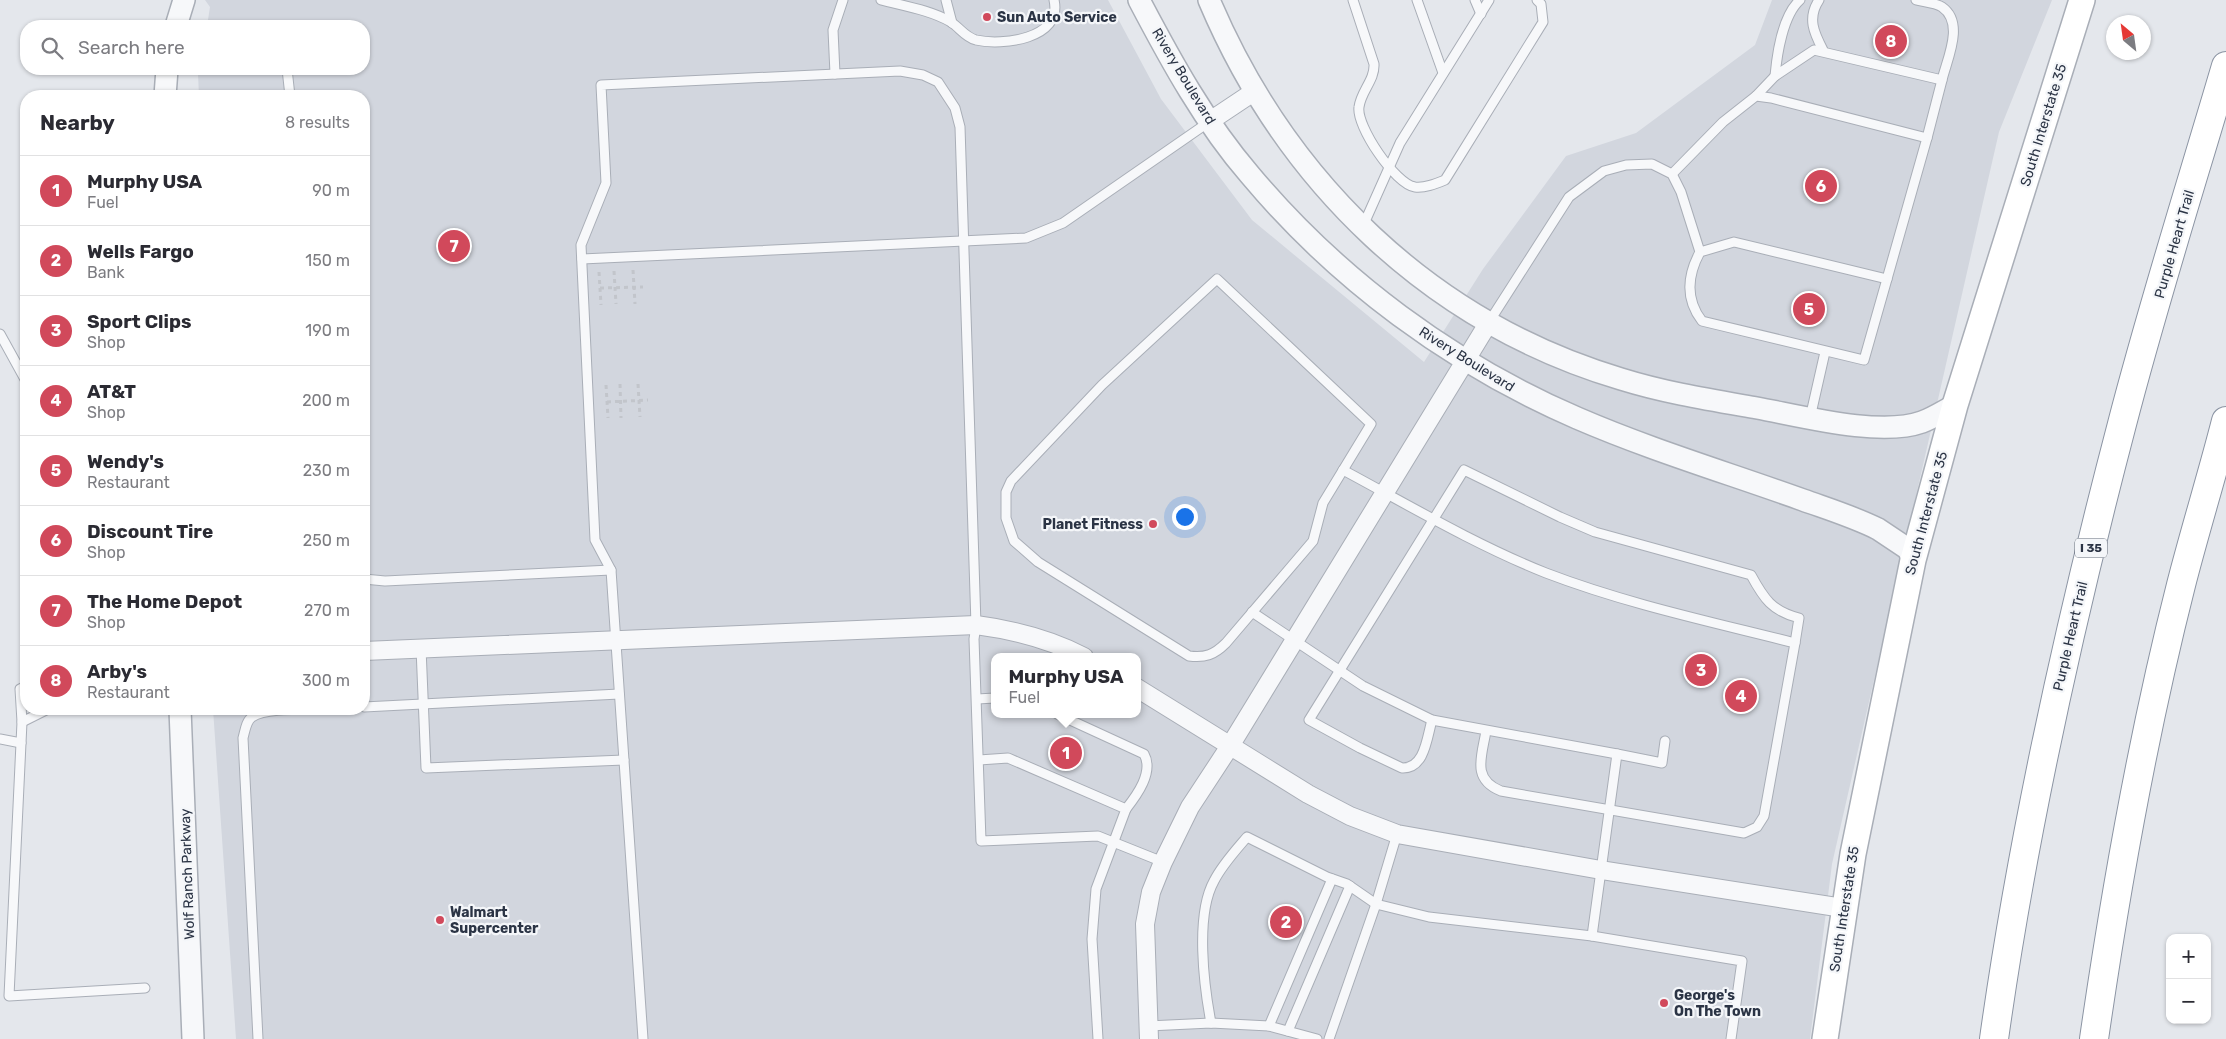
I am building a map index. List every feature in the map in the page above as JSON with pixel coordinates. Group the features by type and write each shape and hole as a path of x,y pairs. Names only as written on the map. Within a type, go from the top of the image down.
{"highway":[{"name":"Purple Heart Trail","path":"1994,1039 2005,959 2031,819 2069,636 2122,422 2226,66"},
{"path":"2094,1039 2114,904 2136,785 2181,586 2226,421"}],"main road":[{"name":"South Interstate 35","path":"1825,1039 1843,908 1913,560 1955,405 2081,1"}],"street":[{"path":"178,20 184,0"},
{"name":"Rivery Boulevard","path":"1140,0 1163,45 1210,121 1249,174 1305,236 1362,287 1466,360 1522,393 1577,418 1874,526 1908,549 1913,560"},
{"path":"1209,0 1237,60 1255,91 1306,167 1362,229 1417,275 1489,322 1543,350 1621,379 1666,392 1810,418 1890,428 1923,422 1955,405"},
{"path":"165,90 167,75"},
{"path":"1210,121 1255,91"},
{"path":"1149,1033 1145,924 1151,892 1163,862 1190,807 1230,746 1489,322"},
{"path":"370,651 976,625 1008,630 1042,639 1075,653"},
{"path":"1141,690 1308,794 1350,816 1397,834 1601,870 1843,908"},
{"name":"Wolf Ranch Parkway","path":"180,715 193,1039"}],"lane":[{"path":"834,74 833,30 844,0"},
{"path":"881,0 927,12 952,23 965,35 976,40 1024,39 1035,35 1051,23 1056,13 1054,0"},
{"path":"946,0 952,23"},
{"path":"1353,0 1374,64 1374,71 1358,108 1360,119 1390,168 1400,180 1414,187 1432,186 1445,180 1543,22 1541,4 1537,0"},
{"path":"1417,0 1443,73"},
{"path":"1475,0 1481,14"},
{"path":"1362,229 1400,143 1489,0"},
{"path":"1775,76 1777,57 1792,7 1800,0"},
{"path":"1819,0 1815,6 1811,25 1823,50"},
{"path":"1887,279 1734,242 1700,252 1692,267 1689,283 1692,308 1702,321 1864,360 1928,138 1955,28 1949,14 1941,6 1916,0"},
{"path":"1672,174 1723,122 1756,96 1775,76 1806,53 1814,50 1823,50 1942,80"},
{"path":"643,1039 611,570 594,540 581,245 606,183 601,85 912,72 938,82 950,97 960,128 965,242 976,625 974,639 982,841 1098,836 1163,862"},
{"path":"288,75 289,90"},
{"path":"1756,96 1771,98 1928,138"},
{"path":"582,259 1026,238 1049,229 1098,200 1210,121"},
{"path":"1489,322 1569,197 1604,171 1626,165 1652,164 1672,174 1700,252"},
{"path":"1217,278 1371,424 1343,470 1323,503 1313,541 1216,653 1203,658 1189,656 1038,562 1014,541 1006,518 1006,492 1011,480 1102,385 1217,278"},
{"path":"0,334 20,371"},
{"path":"1810,418 1825,352"},
{"path":"1343,470 1434,520 1519,562 1576,584 1795,644"},
{"path":"1432,720 1421,756 1416,765 1410,768 1402,768 1309,720 1464,470 1560,517 1596,532 1751,575 1772,607 1783,614 1799,618 1764,816 1757,827 1744,833 1726,832 1609,811 1501,791 1490,787 1484,780 1480,770 1486,731"},
{"path":"370,580 385,581 611,570"},
{"path":"1252,612 1363,686 1432,720 1662,763 1665,741"},
{"path":"421,648 426,768 624,760"},
{"path":"370,707 619,694"},
{"path":"976,699 991,698"},
{"path":"22,715 4,996 145,988"},
{"path":"22,722 36,715"},
{"path":"257,715 252,717 246,725 243,738 258,1039"},
{"path":"1066,718 1144,754 1148,767 1136,796 1126,809 1096,889 1092,939 1098,1039"},
{"path":"0,739 21,743"},
{"path":"1592,936 1617,754"},
{"path":"979,760 1008,758 1126,809"},
{"path":"1329,1039 1376,904 1397,834"},
{"path":"1211,1023 1205,992 1203,958 1205,912 1213,882 1247,837 1350,886 1376,904 1429,917 1592,936 1742,961 1731,1039"},
{"path":"1269,1026 1332,878"},
{"path":"1288,1031 1350,886"},
{"path":"1149,1033 1211,1023 1269,1026 1317,1039"}],"path":[{"path":"633,270 635,304"},
{"path":"599,271 601,305"},
{"path":"614,271 616,304"},
{"path":"600,288 643,287"},
{"path":"620,384 621,418"},
{"path":"638,384 640,417"},
{"path":"606,385 608,418"},
{"path":"607,402 648,400"}],"shaded area":[{"path":"205,0 1108,0 1161,99 1252,220 1424,362 1483,269 1566,156 1636,133 1755,45 1772,0 2052,0 1999,132 1832,864 1810,1039 236,1039 213,715 370,715 370,90 199,90 198,75 370,75 370,20 208,20 210,7"}],"place":[{"name":"Sun Auto Service","path":"987,17"},
{"name":"Arby's","path":"1891,41"},
{"name":"Discount Tire","path":"1821,186"},
{"name":"The Home Depot","path":"454,246"},
{"name":"Wendy's","path":"1809,309"},
{"name":"Planet Fitness","path":"1153,524"},
{"name":"Sport Clips","path":"1701,670"},
{"name":"AT&T","path":"1741,696"},
{"name":"Murphy USA","path":"1066,753"},
{"name":"Walmart Supercenter","path":"440,920"},
{"name":"Wells Fargo","path":"1286,922"},
{"name":"George's On The Town","path":"1664,1003"}]}
